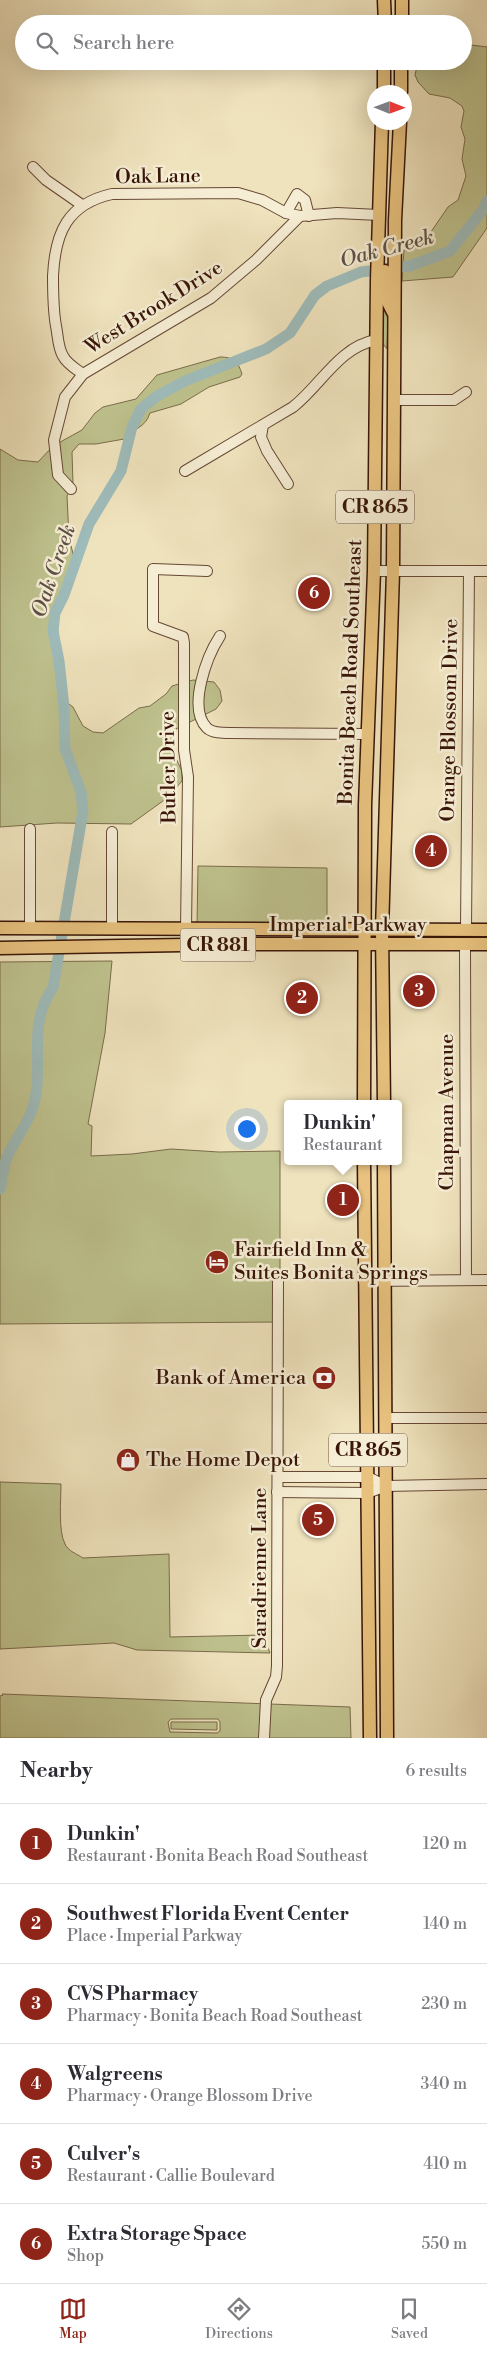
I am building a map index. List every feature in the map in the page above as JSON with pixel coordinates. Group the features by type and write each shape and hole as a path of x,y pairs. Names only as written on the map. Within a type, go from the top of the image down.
{"main road":[{"path":"384,0 385,15"},
{"path":"402,0 402,15"},
{"path":"384,70 384,85"},
{"path":"401,70 401,85"},
{"path":"382,130 379,214 386,224 386,252"},
{"name":"Bonita Beach Road Southeast","path":"364,1100 365,805 374,571 376,340 386,281 386,252 399,130"},
{"name":"Bonita Beach Road Southeast","path":"384,1100 382,930 393,571 394,432 394,316 386,281 386,252"},
{"path":"376,340 383,348 384,412 394,432"},
{"path":"368,734 374,736 380,748 379,801 385,817"},
{"name":"Imperial Parkway","path":"0,928 487,930"},
{"path":"112,928 117,947"},
{"path":"159,946 180,939 184,936 186,929"},
{"name":"Imperial Parkway","path":"0,948 487,944"},
{"name":"CR 865","path":"364,1165 370,1738"},
{"name":"CR 865","path":"384,1165 387,1738"}],"street":[{"path":"33,166 46,180 82,205"},
{"name":"Oak Lane","path":"83,374 67,362 60,350 54,318 53,286 58,238 70,217 82,205 94,199 112,194 230,193 257,198 286,213 305,216"},
{"path":"286,213 297,194 305,200 305,216 337,213 379,214"},
{"name":"West Brook Drive","path":"71,489 58,475 54,440 65,397 83,374 211,298 305,216"},
{"path":"185,472 305,398 347,352 360,344 376,340"},
{"path":"394,400 454,400 466,392"},
{"path":"263,425 261,437 288,484"},
{"name":"Butler Drive","path":"186,929 188,777 184,750 184,644 183,637 153,626 153,569 207,571"},
{"path":"374,571 487,571"},
{"name":"Orange Blossom Drive","path":"466,930 469,571"},
{"path":"220,636 210,654 200,686 200,712 207,728 212,731 230,734 368,734"},
{"path":"30,829 30,928"},
{"path":"112,832 112,928"},
{"name":"Chapman Avenue","path":"465,944 466,1280"},
{"name":"Saradrienne Lane","path":"264,1738 266,1700 276,1677 277,1666 278,1276"},
{"path":"364,1281 487,1280"},
{"path":"386,1418 487,1418"},
{"path":"278,1477 368,1477 386,1486"},
{"path":"277,1492 367,1493 386,1486 487,1484"}],"green space":[{"path":"472,45 487,47 487,228 453,277 402,281 404,250 411,250 422,245 448,207 458,200 466,176 462,159 465,139 461,127 464,111 462,106 450,98 429,94 418,82 415,75 416,70 472,70"},
{"path":"382,306 388,319 387,349 381,341"},
{"path":"220,357 232,359 237,363 242,374 240,377 209,387 181,404 150,413 145,422 130,438 96,444 79,444 72,452 73,484 67,496 69,537 74,558 74,569 57,618 61,691 65,701 73,707 83,726 93,732 103,733 139,708 150,706 166,694 172,686 193,680 214,682 220,690 222,701 216,709 176,729 172,750 182,771 182,781 167,798 131,824 57,823 0,827 0,449 18,460 38,462 53,446 82,430 95,413 103,407 136,399 157,375"},
{"path":"198,866 327,868 327,926 197,925"},
{"path":"112,961 105,1033 88,1124 92,1126 91,1156 132,1154 171,1149 219,1152 280,1151 280,1322 0,1324 0,962"},
{"path":"0,1482 61,1484 60,1515 63,1538 68,1549 83,1558 169,1554 170,1637 263,1635 270,1653 137,1650 114,1643 0,1649"},
{"path":"0,1696 350,1707 351,1738 0,1738","holes":["171,1719 218,1719 220,1731 217,1733 170,1732 168,1722"]},
{"path":"171,1722 217,1722 217,1730 171,1729"}],"waterway":[{"name":"Oak Creek","path":"0,1189 6,1159 33,1107 36,1092 40,1016 53,988 83,811 81,792 65,749 64,707 59,661 53,631 55,613 64,595 89,524 121,471 132,427 141,409 157,396 185,381 266,349 290,333 315,295 327,286 361,272 410,266 450,251 483,210 487,201"}],"place":[{"name":"Extra Storage Space","path":"314,593"},
{"name":"Walgreens","path":"431,851"},
{"name":"CVS Pharmacy","path":"419,991"},
{"name":"Southwest Florida Event Center","path":"302,998"},
{"name":"Dunkin'","path":"343,1200"},
{"name":"Fairfield Inn & Suites Bonita Springs","path":"217,1262"},
{"name":"Bank of America","path":"324,1378"},
{"name":"The Home Depot","path":"128,1460"},
{"name":"Culver's","path":"318,1520"}]}
